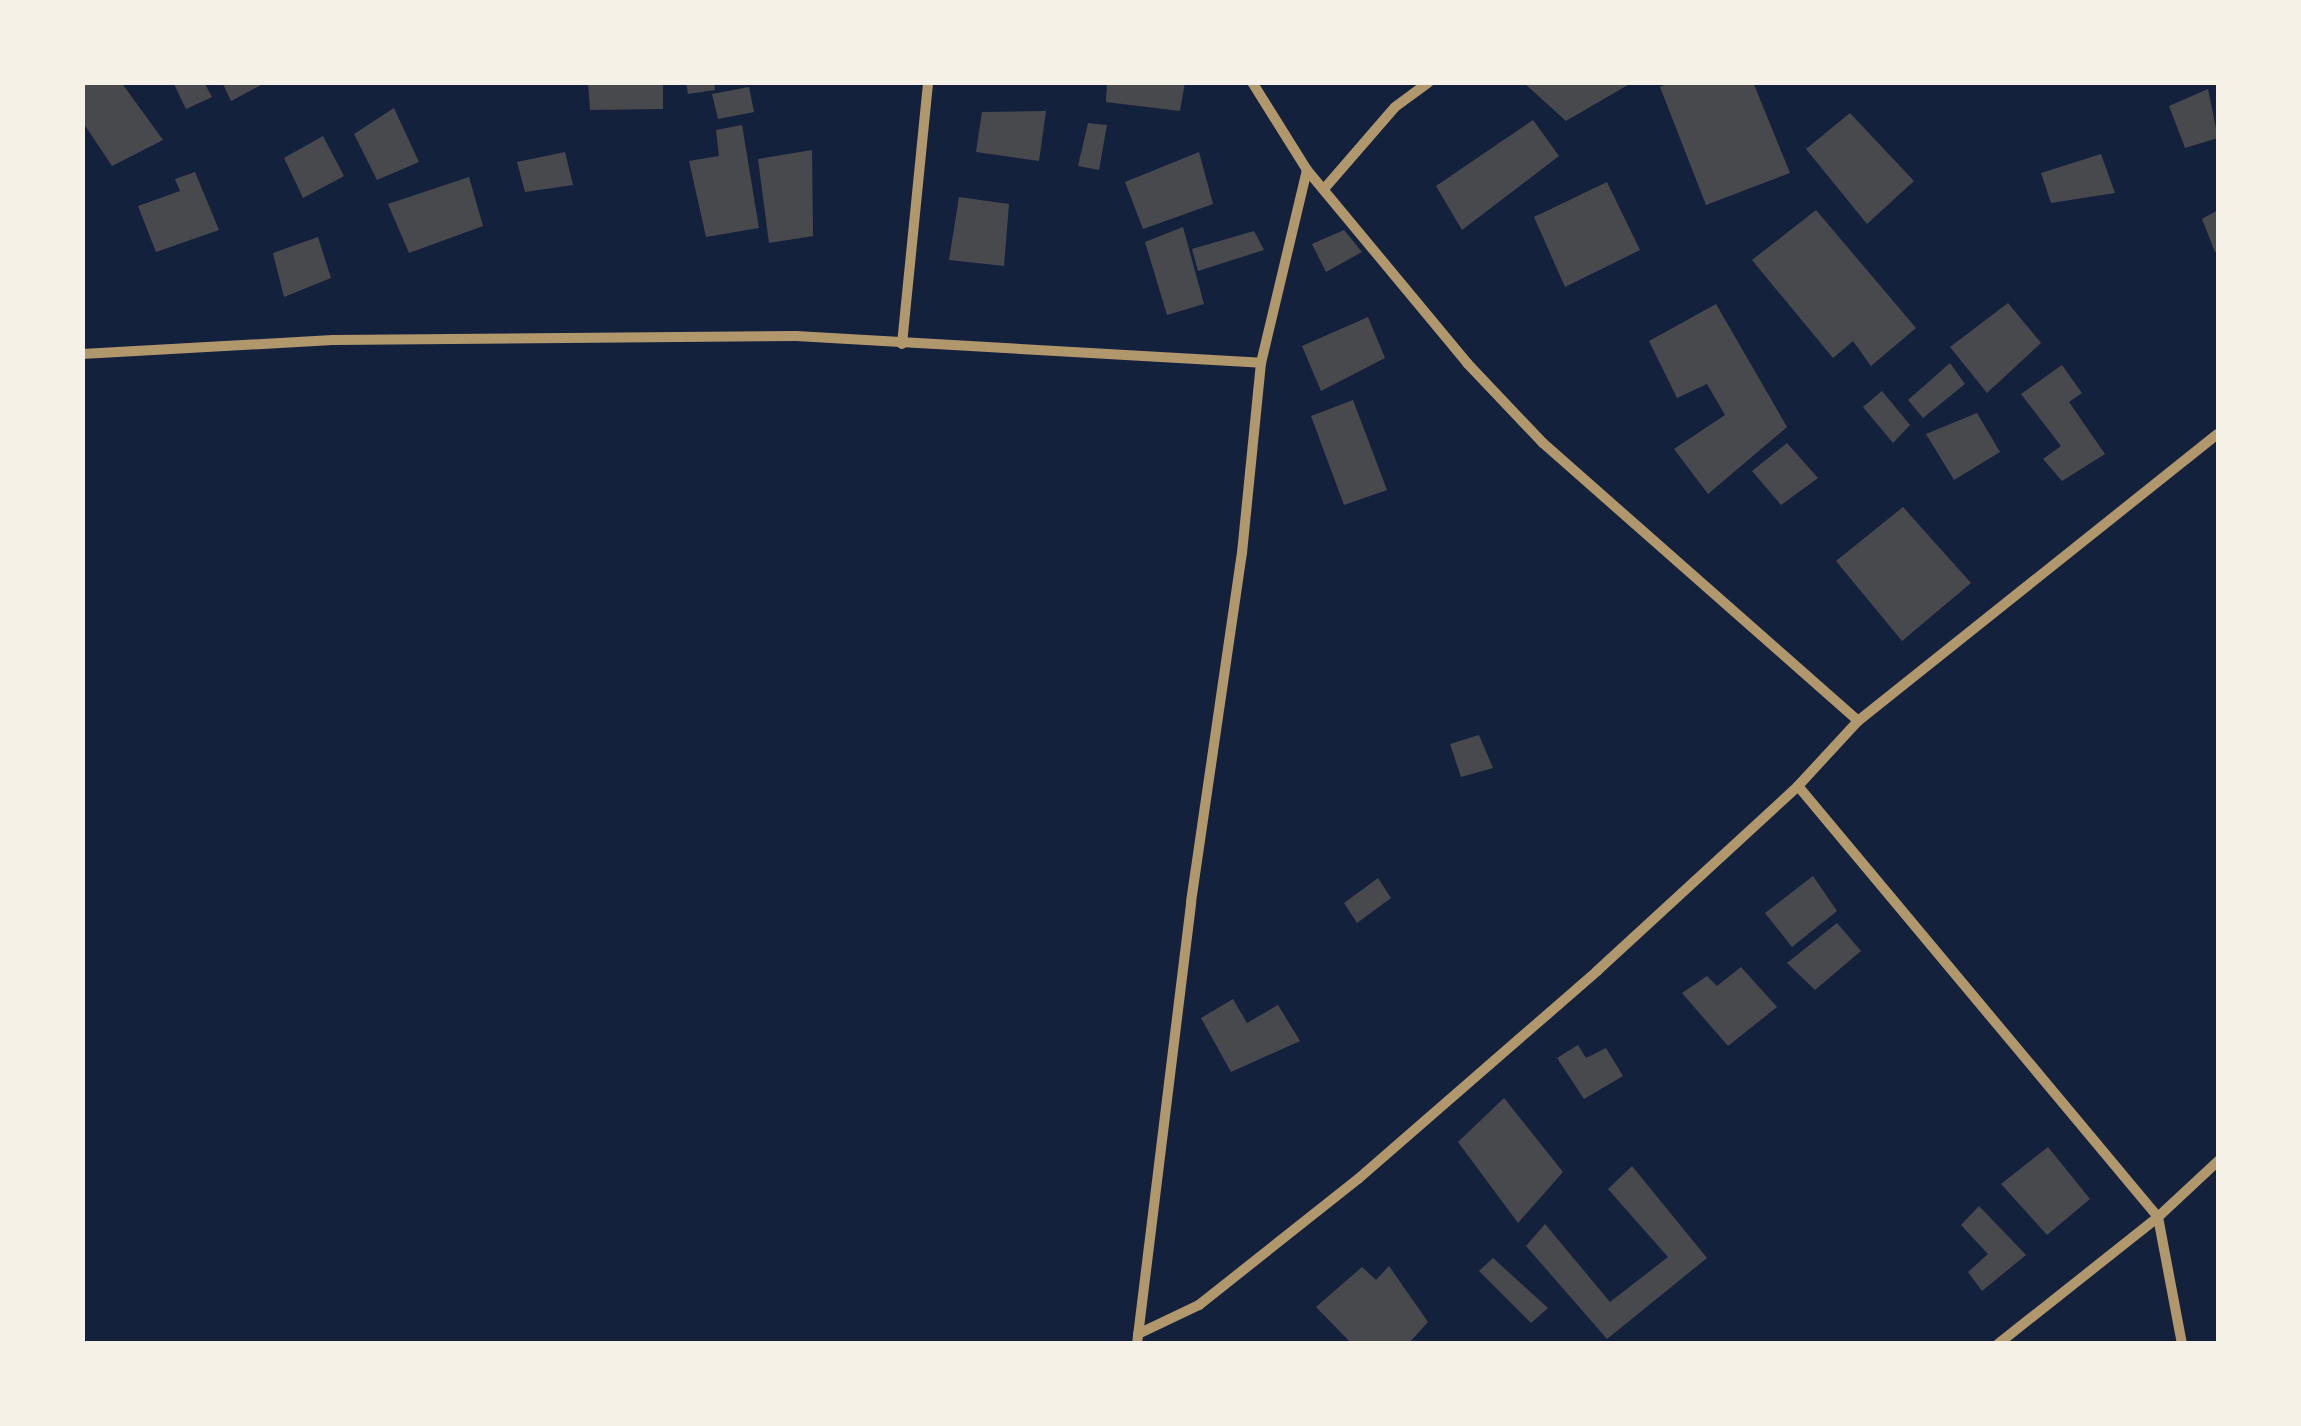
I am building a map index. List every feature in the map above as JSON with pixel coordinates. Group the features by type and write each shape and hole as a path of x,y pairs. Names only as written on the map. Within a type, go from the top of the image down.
{"street":[{"path":"902,344 928,82"},
{"path":"1252,82 1307,170 1467,363 1542,443 1858,721"},
{"path":"1324,189 1395,107 1429,82"},
{"path":"1137,1338 1190,902 1242,553 1261,363 1307,170"},
{"path":"82,354 333,340 796,336 1261,363"},
{"path":"1137,1338 1200,1305 1358,1179 1798,786 1858,721 2218,434"},
{"path":"1798,786 2158,1217 2182,1344"},
{"path":"1998,1344 2158,1217 2218,1160"}],"building":[{"path":"82,82 121,82 163,140 112,166 82,121"},
{"path":"173,82 204,82 212,97 186,109"},
{"path":"222,82 267,82 231,101"},
{"path":"588,82 663,82 663,109 590,110"},
{"path":"686,82 714,82 715,90 688,94"},
{"path":"1107,82 1185,82 1180,111 1106,102"},
{"path":"1523,82 1633,82 1566,121"},
{"path":"1671,82 1753,82 1790,173 1706,205 1660,87"},
{"path":"749,87 754,112 718,119 712,94"},
{"path":"2208,89 2218,138 2185,148 2169,106"},
{"path":"394,108 419,162 377,180 354,134"},
{"path":"1046,111 1039,161 976,152 982,112"},
{"path":"1850,113 1914,181 1867,224 1806,149"},
{"path":"1533,120 1559,156 1462,230 1436,186"},
{"path":"1088,123 1107,125 1099,170 1078,166"},
{"path":"742,125 759,228 706,237 689,161 719,156 716,130"},
{"path":"323,136 344,176 303,198 284,158"},
{"path":"812,150 813,236 769,243 758,159"},
{"path":"565,152 573,185 525,192 517,162"},
{"path":"1199,152 1213,204 1143,229 1125,182"},
{"path":"2101,154 2115,193 2051,203 2041,173"},
{"path":"195,172 219,230 156,252 138,206 180,191 175,179"},
{"path":"469,177 483,226 409,253 388,204"},
{"path":"1607,182 1640,250 1565,287 1534,217"},
{"path":"959,197 1009,204 1004,266 949,260"},
{"path":"1816,210 1916,328 1871,366 1853,341 1833,358 1752,260"},
{"path":"2218,210 2218,251 2215,252 2202,219"},
{"path":"1183,227 1204,304 1167,315 1145,242"},
{"path":"1344,230 1362,252 1326,272 1312,244"},
{"path":"1254,231 1264,250 1198,271 1192,249"},
{"path":"318,237 331,278 284,297 273,253"},
{"path":"2008,303 2041,343 1987,393 1950,347"},
{"path":"1716,304 1787,427 1708,494 1674,449 1725,415 1707,384 1677,398 1649,341"},
{"path":"1368,317 1385,358 1321,391 1302,346"},
{"path":"1950,363 1965,384 1923,418 1908,400"},
{"path":"2062,365 2082,393 2069,402 2105,454 2062,481 2043,459 2061,446 2021,394"},
{"path":"1882,391 1910,425 1893,443 1863,407"},
{"path":"1353,400 1387,490 1344,505 1311,416"},
{"path":"1977,413 2000,452 1954,480 1926,434"},
{"path":"1787,443 1818,478 1781,505 1752,471"},
{"path":"1903,507 1971,583 1902,641 1836,561"},
{"path":"1479,735 1493,768 1461,777 1450,744"},
{"path":"1813,876 1837,911 1792,947 1765,913"},
{"path":"1378,878 1391,898 1357,923 1344,903"},
{"path":"1837,923 1861,951 1815,990 1787,963"},
{"path":"1741,967 1777,1007 1728,1046 1682,993 1707,976 1717,986"},
{"path":"1233,999 1247,1023 1278,1005 1300,1041 1231,1072 1201,1018"},
{"path":"1578,1045 1586,1058 1606,1048 1623,1076 1584,1099 1557,1058"},
{"path":"1504,1098 1563,1172 1518,1223 1458,1142"},
{"path":"2048,1147 2090,1199 2047,1235 2001,1184"},
{"path":"1632,1166 1707,1258 1607,1339 1526,1246 1545,1224 1610,1302 1668,1257 1608,1189"},
{"path":"1979,1206 2026,1255 1982,1291 1968,1272 1988,1254 1961,1225"},
{"path":"1493,1258 1548,1308 1531,1323 1479,1271"},
{"path":"1389,1266 1428,1322 1408,1344 1352,1344 1316,1307 1362,1267 1376,1280"}]}
